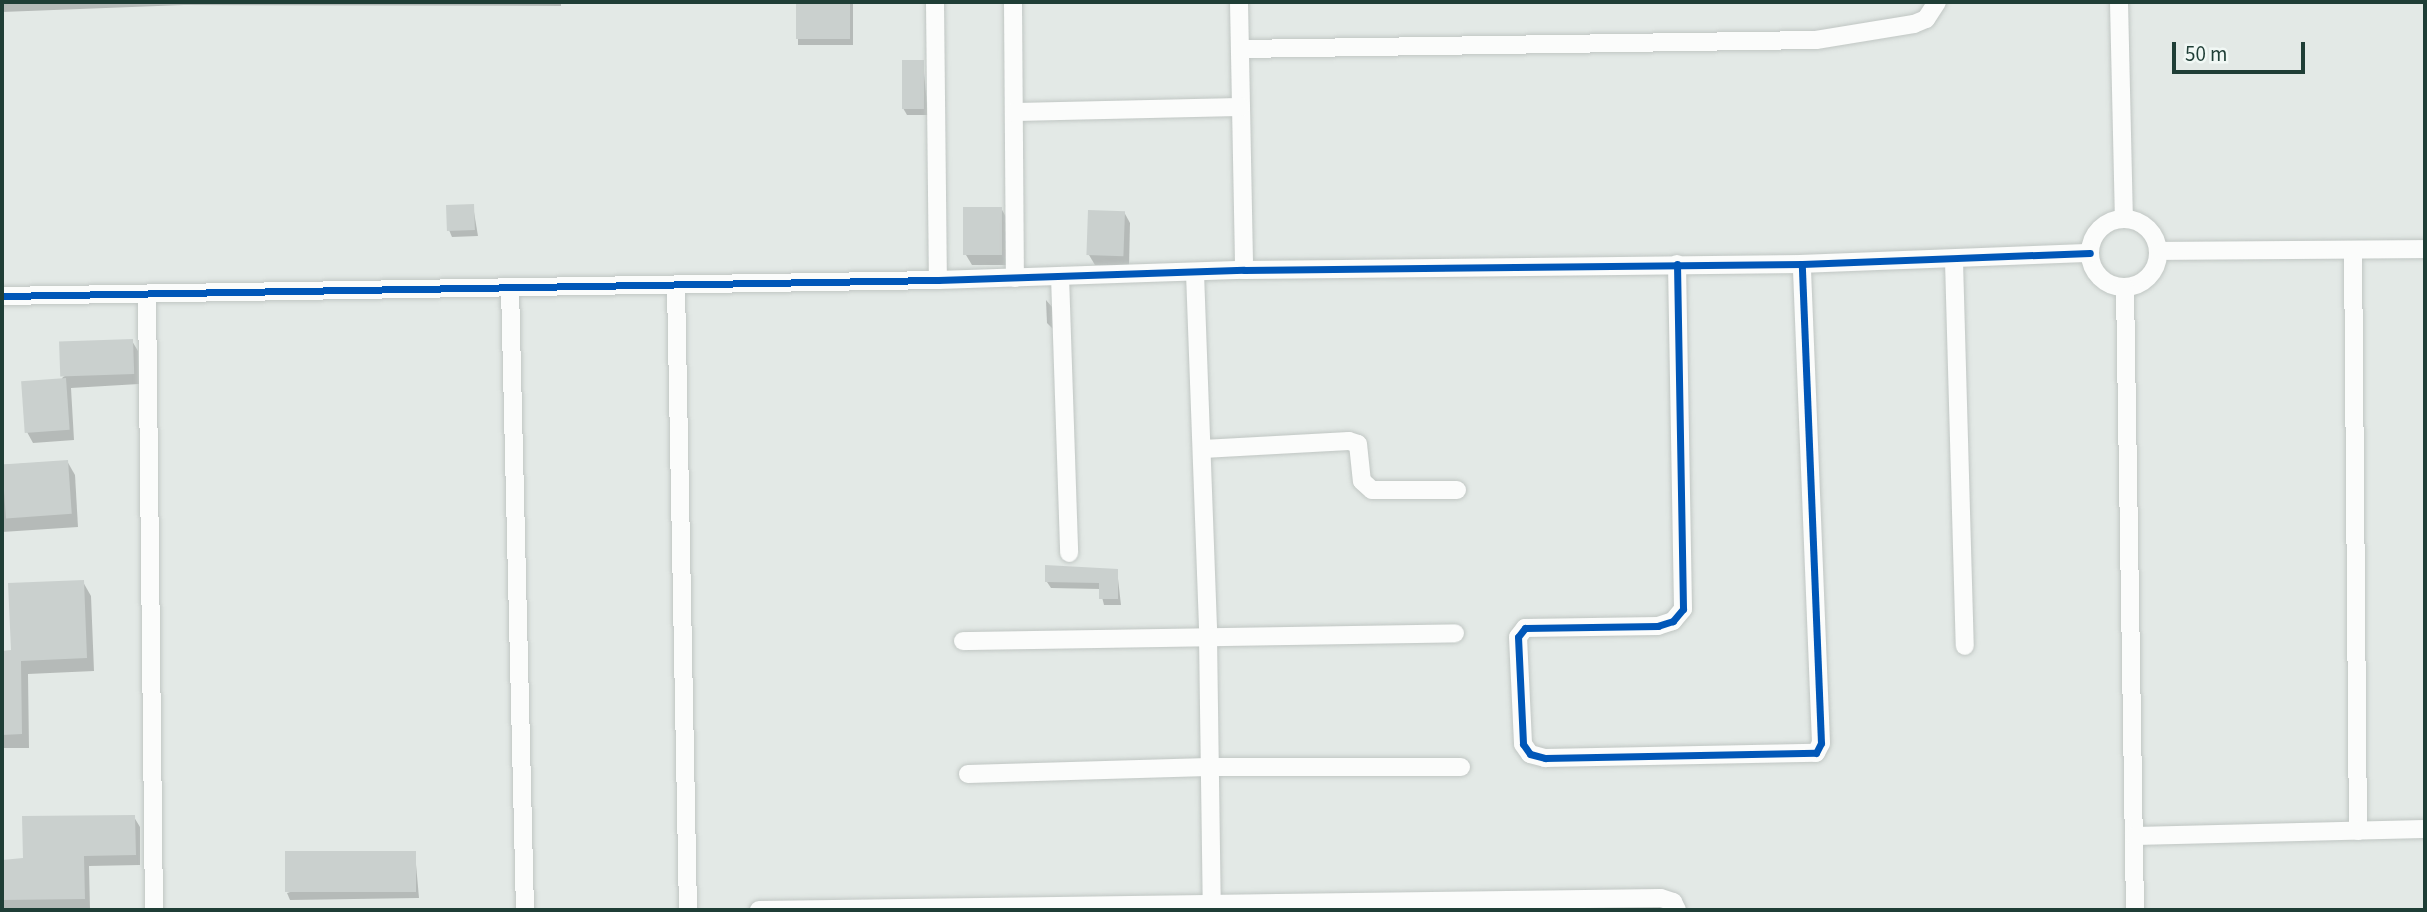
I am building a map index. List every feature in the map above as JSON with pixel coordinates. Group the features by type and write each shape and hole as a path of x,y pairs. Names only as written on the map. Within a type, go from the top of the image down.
{"street":[{"path":"935,2 938,281"},
{"path":"1013,2 1015,278"},
{"path":"1239,2 1244,270"},
{"path":"1240,49 1816,40 1914,24 1926,19 1937,2"},
{"path":"2119,2 2124,219"},
{"path":"1014,112 1241,107"},
{"path":"2124,219 2151,231 2159,251 2158,262 2146,280 2125,288 2114,286 2096,274 2090,253 2103,225 2124,219"},
{"path":"2159,251 2425,249"},
{"path":"2353,250 2358,831"},
{"path":"2,296 938,281 1244,270 1954,261 2090,253"},
{"path":"1954,261 1965,646"},
{"path":"1676,264 1683,609 1673,621 1658,626 1525,628 1518,637 1523,744 1530,754 1545,758 1816,753 1821,743 1801,264"},
{"path":"1195,272 1203,449 1212,906"},
{"path":"1060,276 1069,553"},
{"path":"676,286 688,910"},
{"path":"510,288 525,910"},
{"path":"2125,288 2135,910"},
{"path":"147,295 153,910"},
{"path":"1203,449 1349,441 1357,444 1362,481 1372,490 1457,490"},
{"path":"963,641 1455,633"},
{"path":"968,774 1208,767 1461,767"},
{"path":"2134,836 2425,829"},
{"path":"759,910 1661,898 1673,902 1677,910"}],"building":[{"path":"796,2 850,2 850,39 796,39"},
{"path":"902,60 924,60 924,109 902,109"},
{"path":"474,204 475,230 447,231 446,205"},
{"path":"963,207 1002,207 1002,255 963,255"},
{"path":"1088,210 1125,211 1123,256 1086,255"},
{"path":"133,339 134,374 60,377 59,342"},
{"path":"66,378 70,430 25,433 21,381"},
{"path":"68,460 72,514 6,518 2,465"},
{"path":"1045,565 1118,569 1118,599 1099,599 1099,583 1045,582"},
{"path":"84,580 87,658 21,661 22,734 2,735 2,651 11,650 8,583"},
{"path":"135,815 136,855 84,856 85,899 2,900 2,860 23,858 22,816"},
{"path":"285,851 416,851 416,892 285,892"}],"cycle path":[{"path":"2,296 938,280 1244,270 1802,264 2090,253"},
{"path":"1677,264 1683,609 1673,621 1658,626 1525,628 1518,637 1523,744 1530,754 1545,758 1816,753 1821,743 1802,264"}]}
